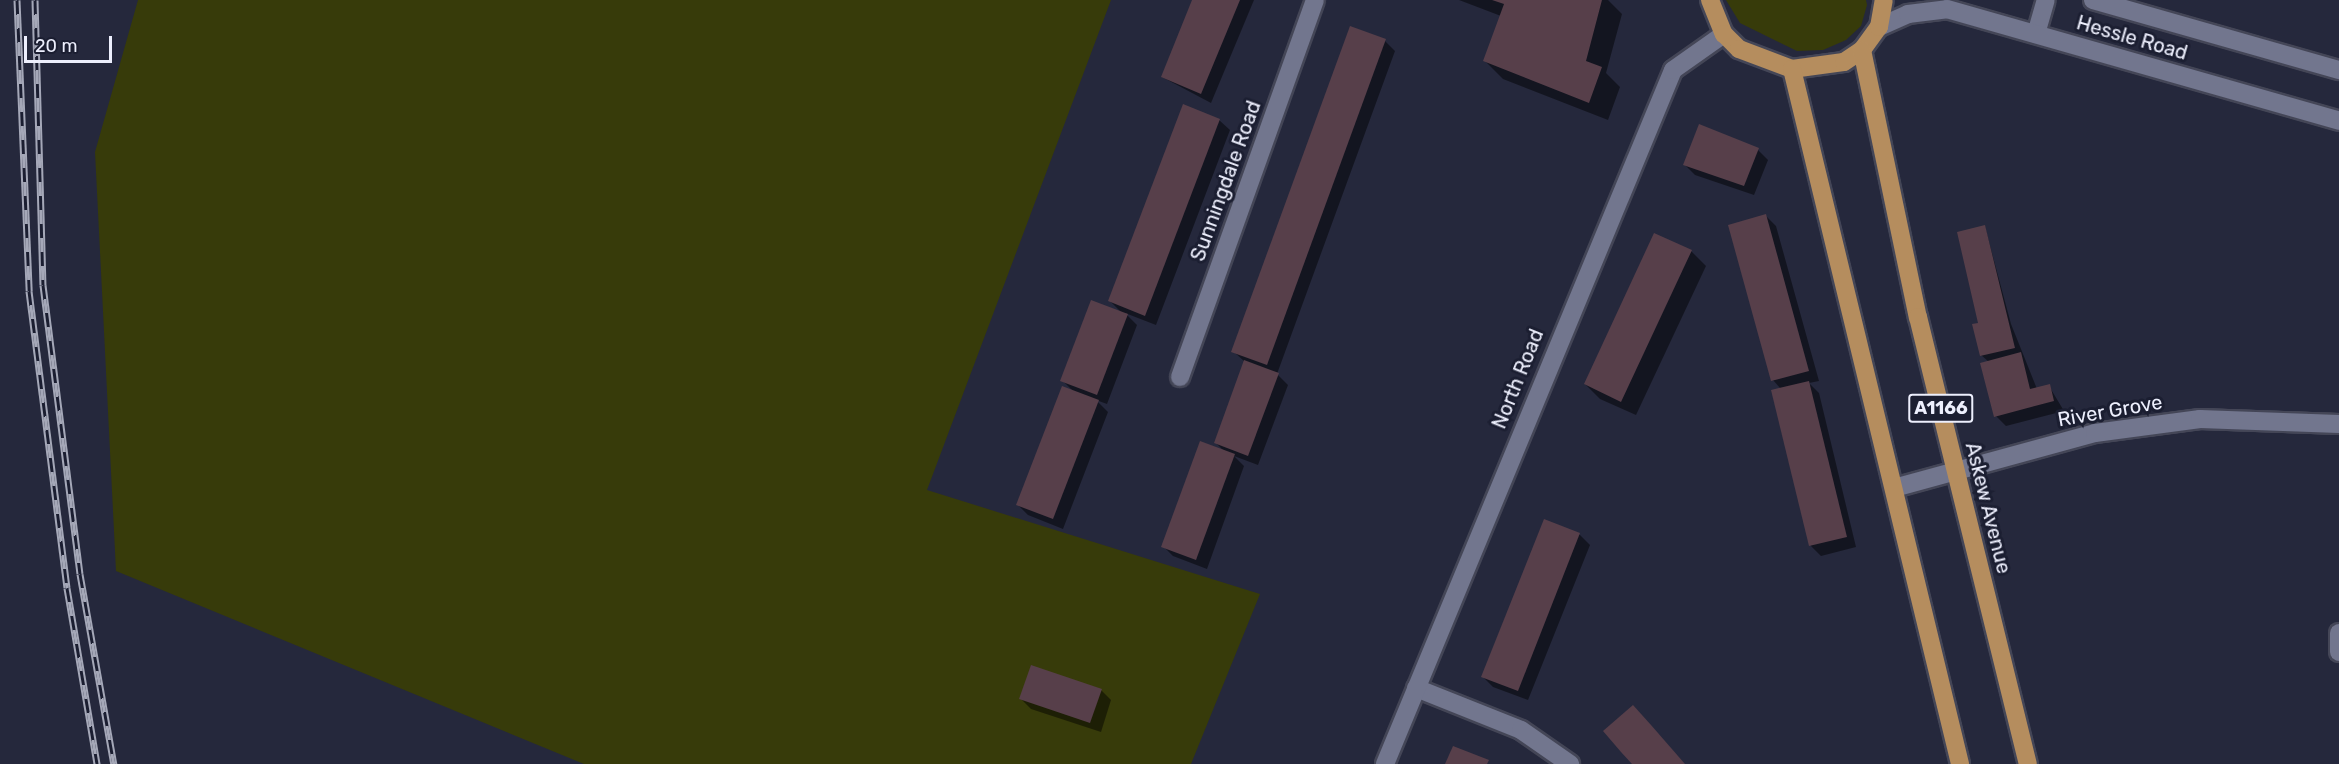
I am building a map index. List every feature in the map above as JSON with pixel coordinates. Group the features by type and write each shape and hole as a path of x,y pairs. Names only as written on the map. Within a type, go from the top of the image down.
{"main road":[{"path":"1710,0 1724,34 1758,59 1791,69 1844,62 1862,50 1879,27 1884,0"},
{"name":"Askew Avenue","path":"1862,50 1956,471 2028,764"},
{"name":"A1166","path":"1791,69 1960,764"}],"street":[{"name":"Sunningdale Road","path":"1180,377 1315,0"},
{"path":"2036,34 2046,0"},
{"name":"Hessle Road","path":"2094,0 2339,70"},
{"name":"Hessle Road","path":"1879,27 1908,15 1947,9 2339,121"},
{"name":"North Road","path":"1385,764 1673,70 1724,34"},
{"name":"River Grove","path":"1894,488 2095,433 2200,419 2339,424"},
{"path":"2339,633 2339,652"},
{"path":"1416,688 1521,730 1570,764"}],"green space":[{"path":"138,0 1111,0 927,490 1260,594 1191,764 584,764 116,571 95,152"},
{"path":"1726,0 1866,0 1867,5 1861,26 1846,40 1823,50 1797,51 1740,23"}],"building":[{"path":"1192,0 1240,0 1201,94 1161,77"},
{"path":"1492,0 1602,0 1586,61 1602,67 1589,103 1483,61 1504,4"},
{"path":"1350,26 1386,39 1267,365 1231,352"},
{"path":"1183,104 1220,119 1145,316 1108,301"},
{"path":"1699,124 1759,148 1744,186 1683,165"},
{"path":"1766,214 1809,371 1771,381 1728,225"},
{"path":"1985,225 2015,348 1980,356 1972,324 1978,323 1957,232"},
{"path":"1654,233 1692,250 1621,402 1584,384"},
{"path":"1091,300 1128,314 1097,395 1060,381"},
{"path":"2021,352 2030,389 2050,384 2054,401 1994,417 1980,363"},
{"path":"1244,360 1279,373 1248,456 1214,443"},
{"path":"1809,381 1847,537 1809,546 1771,390"},
{"path":"1062,386 1099,400 1053,519 1016,505"},
{"path":"1200,441 1235,454 1196,560 1161,547"},
{"path":"1544,519 1580,533 1518,691 1481,677"},
{"path":"1031,665 1102,689 1090,723 1019,699"},
{"path":"1633,705 1685,764 1632,764 1621,752 1603,731"},
{"path":"1453,746 1489,760 1487,764 1445,764"}],"railway":[{"path":"17,0 29,291 67,588 97,764"},
{"path":"35,0 43,285 80,574 114,764"}]}
